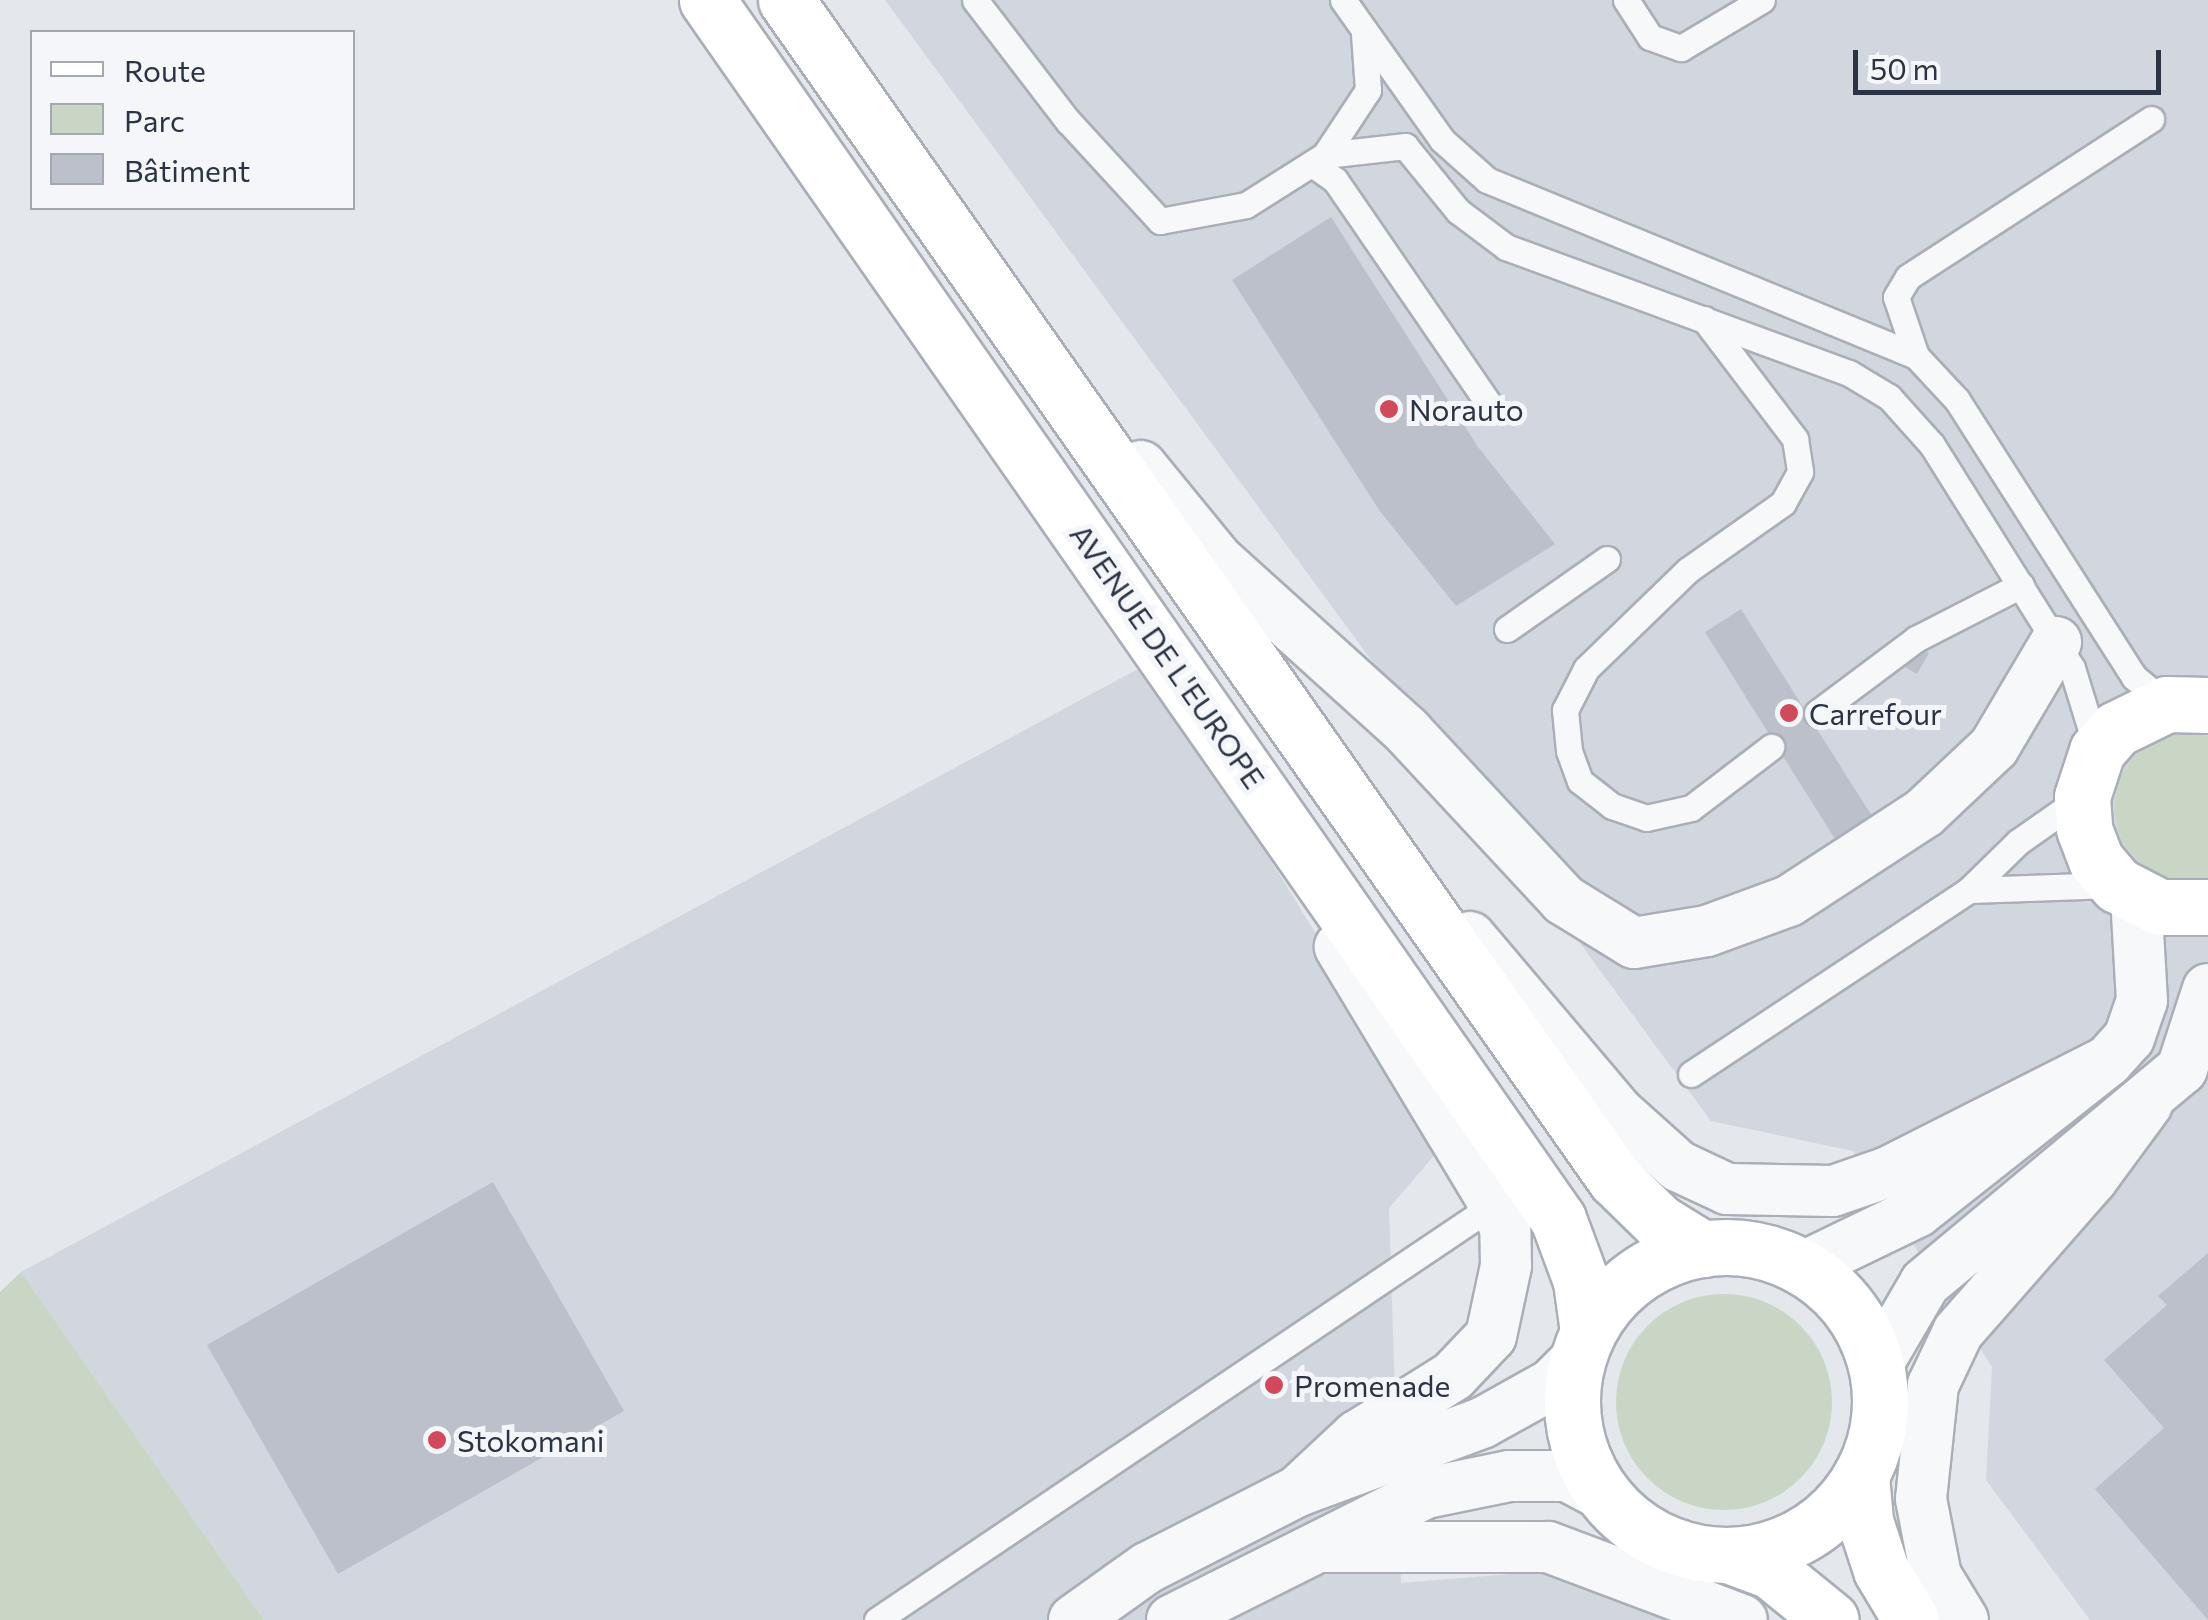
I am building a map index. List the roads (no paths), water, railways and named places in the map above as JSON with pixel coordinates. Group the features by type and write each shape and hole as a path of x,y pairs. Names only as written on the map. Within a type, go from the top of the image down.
{"main road":[{"name":"AVENUE DE L'EUROPE","path":"706,0 1236,753 1558,1219 1581,1281 1582,1345"},
{"name":"AVENUE DE L'EUROPE","path":"786,0 1040,367 1616,1179 1659,1222 1703,1248"},
{"path":"2197,704 2127,721 2090,774 2084,829 2096,860 2126,891 2160,907 2208,907"},
{"path":"1728,1555 1796,1538 1833,1512 1861,1475 1880,1411 1876,1367 1842,1299 1803,1267 1744,1247 1703,1248 1635,1276 1582,1345 1572,1419 1582,1459 1603,1495 1658,1540 1728,1555 1770,1571 1831,1620"},
{"path":"1861,1475 1865,1521 1880,1570 1911,1620"}],"street":[{"name":"AVENUE DE L'EUROPE","path":"1040,367 1129,451 1218,560 1407,732 1564,900 1634,943 1707,931 1789,901 1924,812 1994,747 2056,642"},
{"path":"1236,753 1336,941 1505,1227 1505,1277 1491,1336 1454,1376 1357,1436 1298,1491"},
{"path":"1377,843 1441,904 1618,1112 1678,1166 1727,1189 1833,1191 1888,1172 2108,1061"},
{"path":"1803,1267 1917,1212 2108,1061 2129,1038 2142,1001 2126,891"},
{"path":"1876,1367 1926,1283 2147,1104 2182,1069 2208,989"},
{"path":"1962,1620 1936,1576 1921,1499 1933,1385 1958,1332 2092,1179 2147,1104"},
{"path":"1074,1620 1146,1568 1298,1491 1482,1422 1552,1384 1582,1345"},
{"path":"1172,1620 1310,1546 1426,1493 1509,1476 1567,1476 1603,1495"},
{"path":"1310,1546 1548,1548 1742,1620"}],"lane":[{"path":"975,0 1068,121 1160,221 1246,204 1318,160 1405,146 1458,211 1506,247 1850,374 1889,396 1932,444 2056,642 2091,717 2090,774 1970,890 1691,1074"},
{"path":"1343,0 1442,140 1487,180 1916,356"},
{"path":"1626,0 1650,37 1682,48 1762,0"},
{"path":"1318,160 1368,90 1364,34"},
{"path":"2151,119 1908,277 1896,297 1916,356 1957,400 2134,677 2197,704"},
{"path":"1318,160 1488,403"},
{"path":"1704,319 1796,439 1800,472 1783,502 1688,570 1586,669 1565,710 1570,751 1580,782 1612,806 1646,818 1691,808 1771,748"},
{"path":"1506,629 1607,558"},
{"path":"1818,713 1916,640 2021,585"},
{"path":"1970,890 2126,891"},
{"path":"2147,1104 2208,1064"},
{"path":"877,1620 1474,1218"}],"place":[{"name":"Norauto","path":"1389,409"},
{"name":"Carrefour","path":"1789,713"},
{"name":"Promenade","path":"1274,1385"},
{"name":"Stokomani","path":"437,1440"}]}
